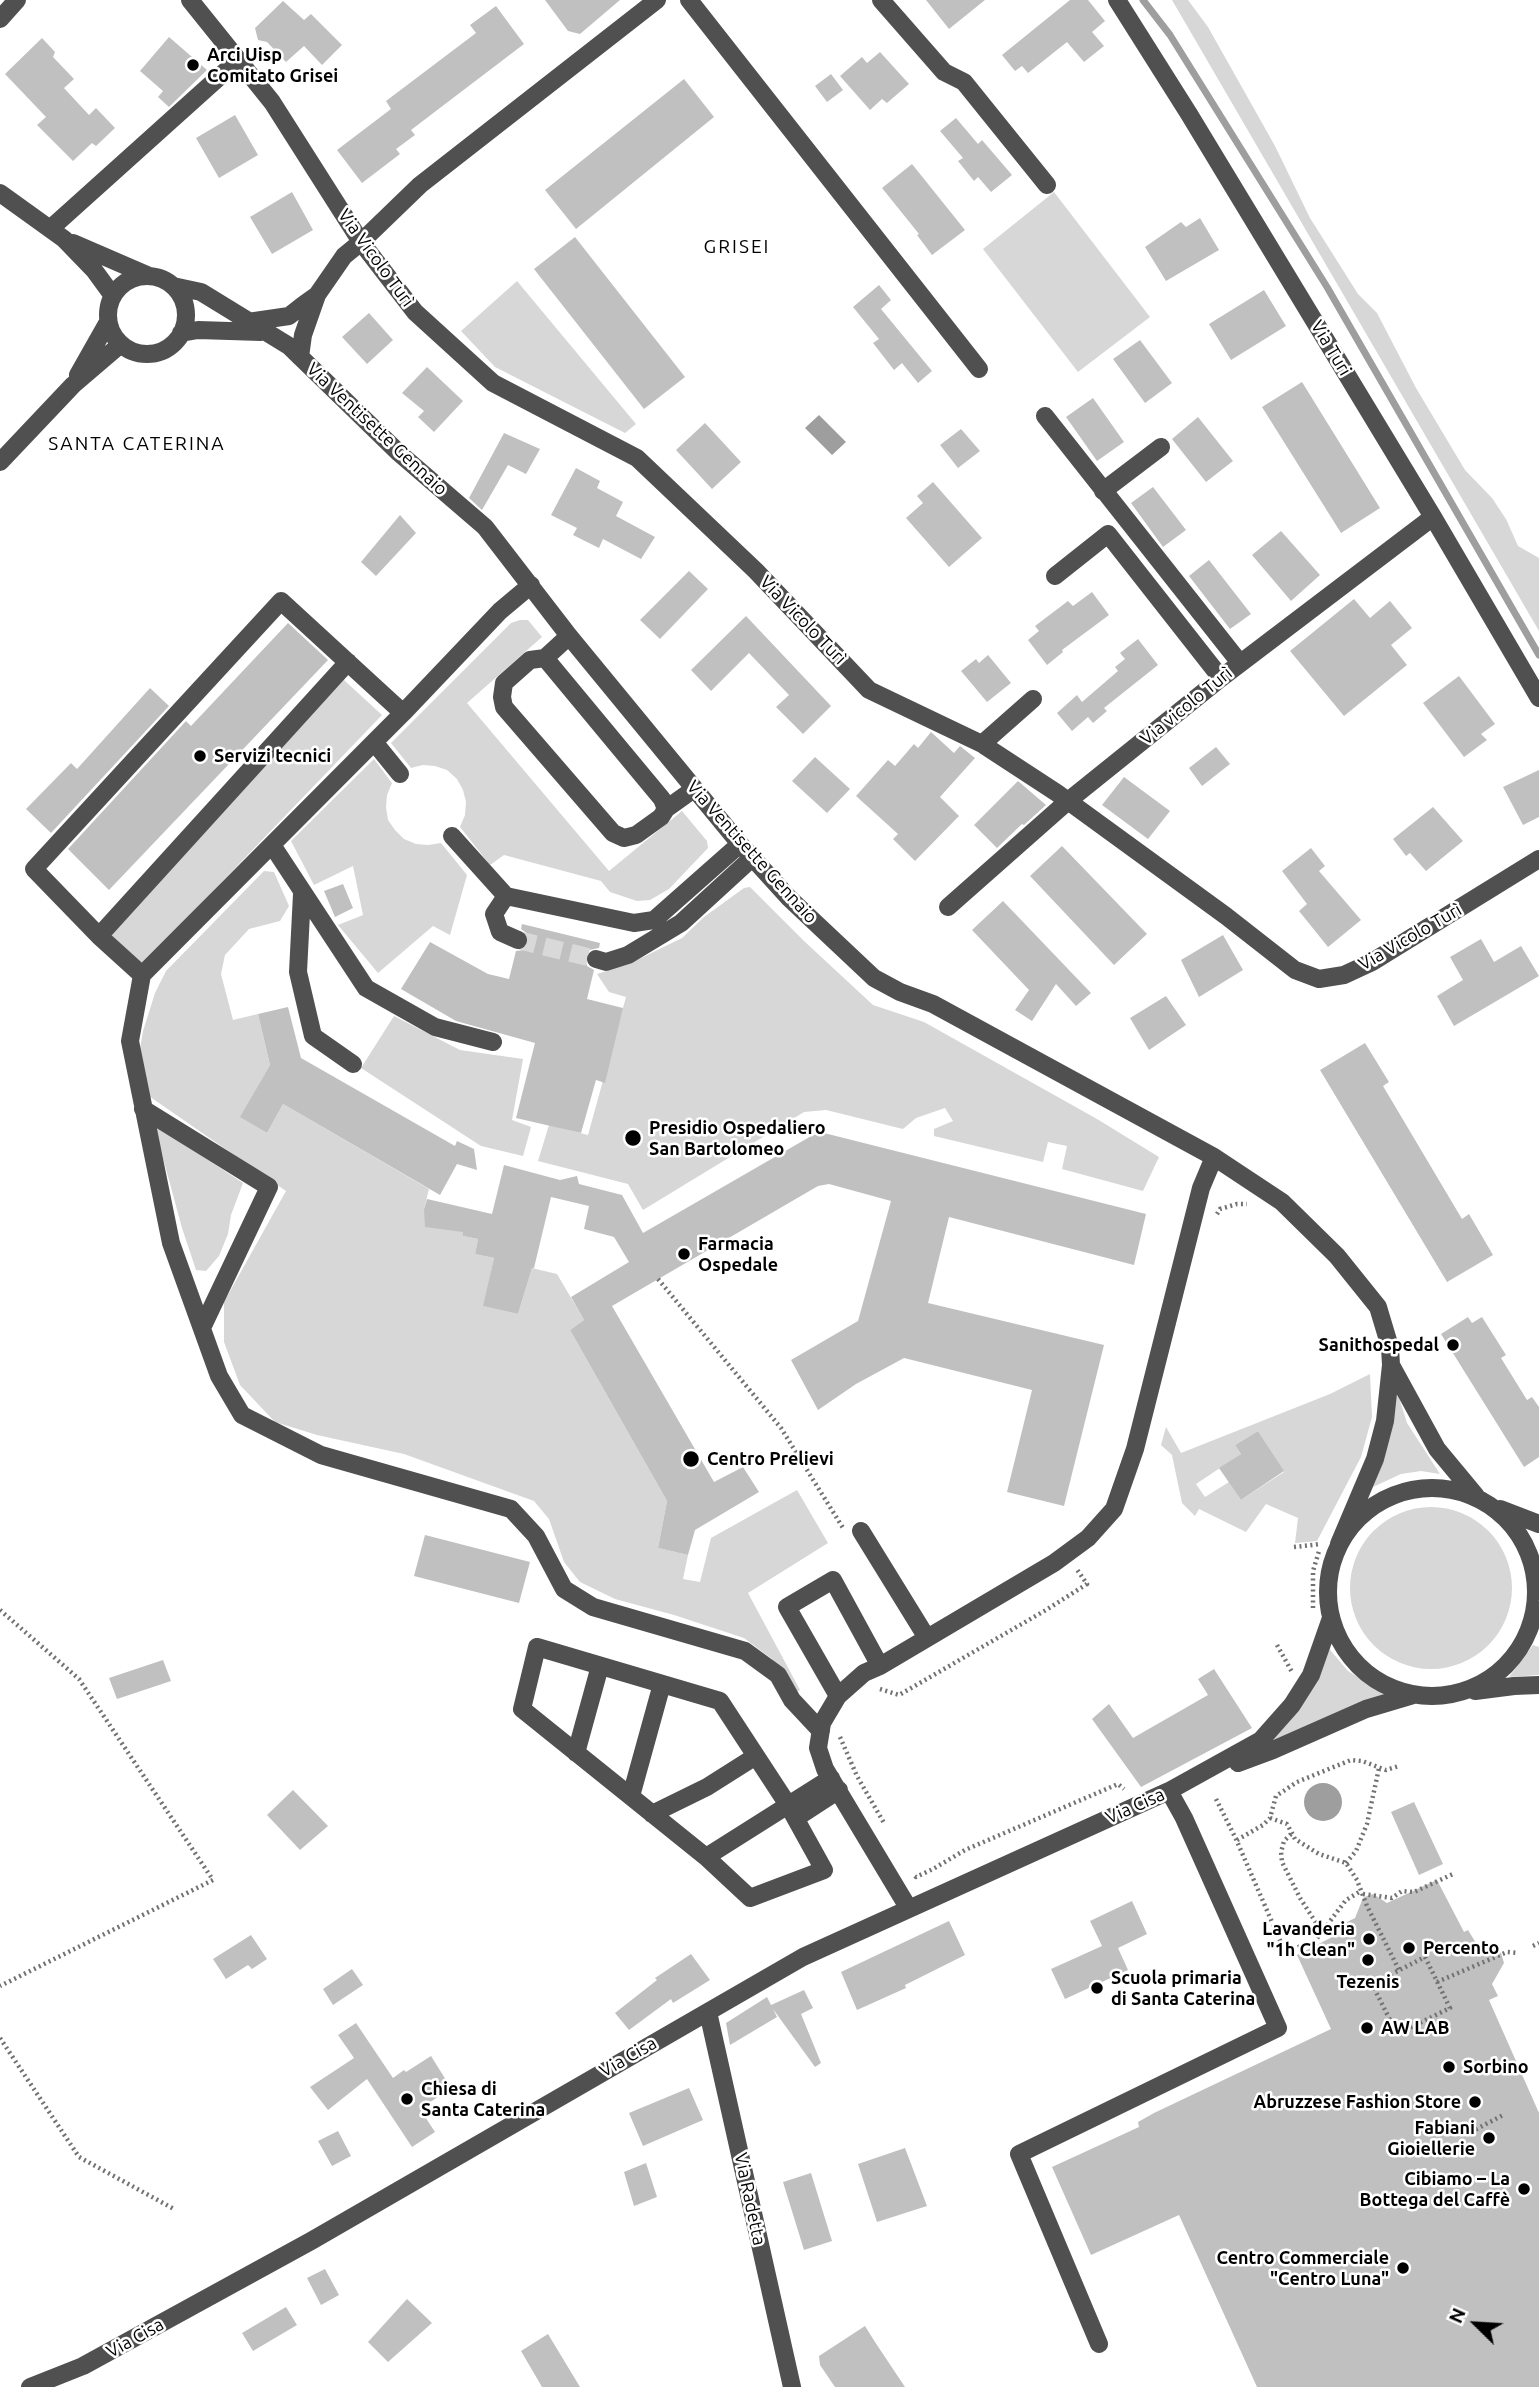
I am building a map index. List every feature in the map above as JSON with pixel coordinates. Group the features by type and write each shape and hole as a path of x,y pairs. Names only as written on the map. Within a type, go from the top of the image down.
{"street":[{"path":"0,19 17,0"},
{"name":"Via Vicolo Turì","path":"190,0 272,103 361,242 415,312 493,383 637,458 756,571 869,690 982,744 1069,801 1226,916 1294,970 1319,979 1344,975 1372,961 1539,859"},
{"path":"300,357 303,335 317,295 344,256 420,185 657,0"},
{"path":"689,0 979,369"},
{"path":"881,0 944,72 964,82 1047,185"},
{"name":"Via Turi","path":"1117,0 1196,125 1433,517 1539,698"},
{"path":"57,234 238,60"},
{"name":"Via Ventisette Gennaio","path":"0,192 57,234 94,270 113,296"},
{"name":"Via Ventisette Gennaio","path":"57,234 147,275 161,278 173,286 201,292 289,346 398,453 485,527 569,636 752,858 789,898 874,978 900,992 933,1004 1214,1157 1282,1202 1337,1256 1378,1307 1390,1347 1391,1364 1385,1421 1375,1460 1328,1541"},
{"path":"147,275 127,281 113,296 108,308 108,322 113,334 131,351 154,353 165,349 181,333 185,308 181,296 173,286"},
{"path":"248,321 289,316 317,295"},
{"path":"73,385 108,322"},
{"path":"181,333 198,330 264,332"},
{"path":"0,462 73,385 121,344"},
{"path":"1045,416 1240,663"},
{"path":"1103,491 1161,447"},
{"name":"Via vicolo Turì","path":"948,907 1069,801 1221,678 1433,517"},
{"path":"1055,576 1108,534 1221,678"},
{"path":"531,584 500,611 403,713 142,975 130,1041 171,1242 219,1376 242,1415 321,1455 511,1509 536,1536 564,1589 593,1607 745,1651 778,1675 792,1700 821,1731"},
{"path":"142,975 99,936 34,869 281,601 403,713"},
{"path":"569,636 545,658 530,660 504,683 504,707 613,833 624,838 636,835 694,789"},
{"path":"545,658 663,799 666,809"},
{"path":"99,936 348,662"},
{"path":"982,744 1032,699"},
{"path":"374,742 400,774"},
{"path":"452,836 506,896 634,923 654,920 740,844"},
{"path":"272,845 366,988 435,1027 493,1042"},
{"path":"596,959 606,961 628,955 681,923 752,858"},
{"path":"302,894 298,972 313,1036 353,1064"},
{"path":"506,896 494,914 500,932 518,940"},
{"path":"144,1109 269,1187 202,1328"},
{"path":"909,1909 825,1769 818,1748 822,1723 838,1696 864,1673 880,1667 1054,1563 1088,1538 1114,1508 1135,1449 1201,1188 1214,1157"},
{"name":"Via Ventisette Gennaio","path":"1391,1364 1437,1450 1483,1500"},
{"path":"1539,1524 1483,1500 1446,1488 1414,1489 1384,1499 1328,1541 1331,1618 1342,1645 1361,1669 1385,1686 1413,1695 1438,1697 1539,1685"},
{"path":"1462,1693 1489,1680 1534,1637 1538,1597 1535,1570 1523,1540 1503,1514 1483,1500"},
{"path":"853,1531 927,1638"},
{"path":"838,1696 787,1607 832,1580 880,1667"},
{"name":"Via Cisa","path":"30,2387 83,2366 311,2241 803,1957 1169,1791 1261,1740 1292,1705 1311,1675 1331,1618"},
{"path":"537,1647 662,1684 720,1701 792,1811 824,1870 750,1898 706,1857 522,1709 537,1647"},
{"path":"576,1753 600,1666"},
{"path":"631,1796 662,1684"},
{"name":"Via Cisa","path":"1189,1781 1273,1750 1366,1709 1413,1695"},
{"path":"652,1814 707,1787 756,1756"},
{"path":"706,1857 792,1811 835,1784"},
{"path":"1099,2344 1019,2154 1278,2028 1184,1818 1169,1791"},
{"name":"Via Radetta","path":"708,2012 792,2387"},
{"path":"72,2387 83,2366"}],"path":[{"path":"1214,1216 1220,1209 1237,1204 1258,1203"},
{"path":"658,1279 781,1428 853,1531"},
{"path":"1294,1547 1328,1541"},
{"path":"1312,1620 1312,1571 1328,1541"},
{"path":"874,1688 899,1695 1046,1610 1087,1584 1074,1565 1077,1563"},
{"path":"0,1610 79,1679 213,1880 0,1986"},
{"path":"1277,1645 1297,1681"},
{"path":"839,1735 857,1776 890,1832"},
{"path":"1237,1840 1263,1825 1270,1818 1276,1796 1297,1782 1351,1760 1386,1770 1399,1766"},
{"path":"1346,1863 1356,1851 1367,1824 1379,1768"},
{"path":"909,1866 916,1877 965,1850 1118,1784 1133,1796"},
{"path":"1216,1799 1237,1840 1285,1952 1315,1941 1346,1900 1362,1892 1392,1898 1402,1891 1414,1892 1453,1874"},
{"path":"1270,1818 1287,1824 1296,1839 1320,1854 1346,1863 1399,1970"},
{"path":"1291,1834 1284,1842 1282,1862 1300,1898 1322,1932"},
{"path":"1437,1982 1507,1952 1518,1953"},
{"path":"1425,1957 1437,1982 1450,2008 1397,2034 1372,1983 1425,1957"},
{"path":"0,2038 79,2157 174,2209"},
{"path":"1471,2132 1505,2114"}],"shaded area":[{"path":"1172,0 1188,0 1208,27 1275,146 1310,218 1358,294 1377,313 1416,388 1465,470 1492,498 1506,519 1518,546 1539,558 1539,631"},
{"path":"1054,192 1150,317 1078,372 983,249"},
{"path":"517,281 636,424 625,433 495,367 461,331"},
{"path":"819,415 846,442 832,455 805,428"},
{"path":"528,620 542,637 467,703 609,871 682,811 707,841 708,848 669,889 650,900 637,901 610,892 601,881 504,855 490,865 460,827 466,802 457,779 447,770 435,766 411,768 391,743 511,623"},
{"path":"344,680 382,715 143,964 109,933"},
{"path":"374,759 392,783 386,807 388,820 395,830 404,839 416,844 441,843 467,875 450,935 433,926 378,973 338,925 363,915 353,866 314,885 291,841"},
{"path":"264,871 274,872 289,906 280,921 249,929 225,955 221,974 233,1020 258,1014 270,1065 241,1117 267,1133 283,1104 429,1189 424,1209 466,1221 463,1236 478,1239 475,1254 494,1258 484,1306 518,1314 532,1268 557,1274 584,1320 570,1330 667,1501 658,1548 688,1555 683,1579 700,1582 711,1538 797,1490 828,1543 748,1593 800,1690 790,1696 772,1659 744,1638 615,1599 580,1582 564,1562 549,1519 534,1501 404,1454 317,1435 275,1422 240,1385 224,1342 224,1302 286,1191 146,1094 140,1049 155,993 166,971"},
{"path":"750,887 873,1005 924,1022 1159,1157 1143,1191 1062,1169 1067,1146 1048,1142 1043,1162 934,1136 934,1129 953,1121 945,1108 916,1118 903,1129 826,1110 804,1112 643,1210 628,1184 538,1161 549,1125 588,1135 626,997 609,992 597,974 631,963 682,938 704,917 744,888"},
{"path":"394,1016 460,1050 523,1059 512,1120 531,1127 523,1156 481,1146 361,1068"},
{"path":"158,1127 243,1183 219,1256 206,1271 196,1270 182,1228 156,1132"},
{"path":"1370,1374 1372,1417 1361,1457 1317,1541 1295,1543 1298,1518 1266,1504 1246,1532 1199,1509 1195,1516 1182,1503 1172,1455 1161,1445 1166,1427 1181,1453 1330,1394","holes":["1258,1431 1284,1472 1241,1500 1229,1482 1205,1497 1196,1484 1241,1454 1235,1445"]},
{"path":"1396,1388 1407,1423 1440,1474 1421,1471 1401,1474 1373,1487 1384,1460"},
{"path":"1431,1507 1462,1513 1488,1531 1506,1557 1512,1588 1506,1619 1488,1645 1462,1663 1431,1669 1400,1663 1374,1645 1356,1619 1350,1588 1356,1557 1374,1531 1400,1513"},
{"path":"1326,1645 1348,1671 1385,1694 1271,1744 1269,1741 1303,1703"},
{"path":"1533,1645 1539,1647 1539,1675 1509,1677"},
{"path":"1323,1783 1336,1789 1342,1802 1336,1815 1323,1821 1310,1815 1304,1802 1310,1789"}],"building":[{"path":"545,0 620,0 580,34 568,31"},
{"path":"926,0 985,0 949,29"},
{"path":"1070,0 1088,0 1105,21 1092,32 1104,46 1084,62 1067,42 1028,73 1022,66 1015,71 1002,55"},
{"path":"283,1 304,20 311,14 342,45 322,65 304,46 286,62 267,42 258,40 255,28"},
{"path":"496,6 524,44 411,130 415,135 396,149 400,154 362,183 337,150 391,109 386,101 476,33 470,25"},
{"path":"169,37 207,70 169,107 158,97 163,91 140,71"},
{"path":"42,38 55,52 53,57 74,79 64,88 89,115 96,108 115,128 96,146 92,143 73,161 37,125 46,117 5,74"},
{"path":"880,52 909,84 887,103 882,99 870,110 840,76 862,57 867,63"},
{"path":"831,74 843,90 827,102 815,86"},
{"path":"684,79 714,117 576,229 545,190"},
{"path":"235,115 258,155 219,178 196,138"},
{"path":"956,118 978,144 982,140 1012,175 991,192 978,177 974,181 958,161 963,158 940,131"},
{"path":"912,164 965,230 932,255 917,235 919,234 882,188"},
{"path":"292,192 313,230 272,254 250,217"},
{"path":"1200,218 1219,250 1166,281 1145,247 1181,222 1186,227"},
{"path":"575,237 685,377 644,409 534,269"},
{"path":"879,285 891,300 881,309 932,371 918,383 902,363 894,370 873,343 879,339 853,307"},
{"path":"1264,290 1286,326 1231,360 1209,324"},
{"path":"369,313 393,340 367,364 342,337"},
{"path":"1140,340 1172,383 1145,403 1113,359"},
{"path":"427,367 463,401 434,432 418,417 424,411 402,393"},
{"path":"1302,382 1380,508 1341,533 1262,407"},
{"path":"1093,398 1124,442 1097,461 1066,417"},
{"path":"1198,417 1233,461 1206,482 1172,439"},
{"path":"705,423 741,462 712,489 676,450"},
{"path":"961,429 980,451 958,468 940,445"},
{"path":"504,433 540,449 526,474 508,465 482,510 469,498"},
{"path":"576,468 600,481 597,488 623,502 616,516 655,537 641,559 603,539 599,548 573,535 577,528 551,515"},
{"path":"933,482 982,538 949,567 906,518 923,503 917,496"},
{"path":"1153,487 1186,530 1163,547 1131,503"},
{"path":"400,515 416,533 376,576 361,562"},
{"path":"1281,531 1320,575 1291,601 1252,555"},
{"path":"1209,560 1251,614 1230,629 1189,576"},
{"path":"689,571 708,589 660,639 640,620"},
{"path":"1092,592 1109,615 1062,650 1063,652 1047,665 1028,640 1039,631 1035,626 1068,601 1073,606"},
{"path":"1354,599 1370,618 1390,601 1412,628 1391,645 1407,665 1344,716 1290,651"},
{"path":"746,616 831,706 803,734 776,707 789,695 749,653 711,691 691,670"},
{"name":"Servizi tecnici","path":"288,623 328,660 109,890 68,849 186,721 191,726"},
{"path":"1138,639 1158,665 1104,708 1107,711 1093,723 1088,717 1072,731 1057,713 1077,695 1082,702 1118,671 1115,667 1125,659 1120,653"},
{"path":"988,655 1011,683 987,702 961,671 976,659 979,663"},
{"path":"1459,676 1495,724 1481,734 1487,740 1464,757 1423,703"},
{"path":"150,688 169,706 51,833 26,809 71,763 77,769"},
{"path":"931,732 954,753 960,746 975,758 940,797 959,816 915,861 893,839 898,834 856,796 888,760 895,766 914,744 918,748"},
{"path":"1216,747 1230,764 1202,786 1189,768"},
{"path":"815,757 850,789 827,813 792,781"},
{"path":"1539,770 1539,817 1523,825 1503,787"},
{"path":"1124,777 1170,811 1148,839 1102,805"},
{"path":"1018,781 1046,805 997,848 974,825"},
{"path":"1433,807 1463,841 1426,871 1410,853 1406,856 1393,839"},
{"path":"1062,846 1147,934 1114,965 1030,876"},
{"path":"1311,848 1325,866 1319,871 1361,920 1328,947 1299,911 1307,904 1282,871"},
{"path":"343,884 353,908 335,917 324,891"},
{"path":"1003,901 1091,993 1076,1006 1056,984 1032,1021 1015,1010 1029,990 972,930"},
{"path":"522,924 600,943 599,948 589,950 585,956 587,966 594,970 587,999 623,1008 605,1083 596,1080 581,1133 516,1118 535,1043 456,1021 401,989 430,942 488,974 509,979 516,951 524,950 529,944 528,934 521,929"},
{"path":"1223,935 1243,970 1199,997 1181,960"},
{"path":"1481,939 1494,962 1521,946 1539,976 1454,1026 1437,996 1463,980 1450,957"},
{"path":"1166,996 1186,1025 1149,1050 1130,1018"},
{"path":"288,1007 301,1058 455,1146 457,1141 474,1149 477,1170 457,1164 440,1195 283,1104 267,1133 240,1117 270,1065 258,1014"},
{"path":"1365,1043 1389,1082 1383,1086 1462,1219 1469,1214 1493,1255 1447,1282 1320,1070"},
{"path":"824,1133 1146,1214 1134,1265 949,1217 928,1303 1104,1345 1064,1506 1007,1492 1032,1390 904,1358 856,1384 818,1410 791,1360 858,1321 891,1201 829,1184 818,1186 612,1306 714,1482 743,1467 759,1492 695,1530 688,1555 658,1548 667,1501 570,1330 584,1320 571,1297 629,1262 614,1237 584,1229 589,1206 551,1197 534,1268 518,1314 483,1306 494,1258 475,1254 478,1239 463,1236 463,1232 425,1227 424,1209 427,1199 492,1214 504,1165 560,1180 577,1176 579,1184 622,1195 643,1233 813,1135"},
{"path":"1468,1317 1472,1323 1482,1317 1506,1355 1501,1358 1527,1400 1532,1397 1539,1407 1539,1457 1524,1467 1441,1334"},
{"path":"1258,1431 1284,1471 1241,1500 1219,1468 1241,1454 1235,1445"},
{"path":"425,1535 530,1562 519,1603 414,1576"},
{"path":"163,1660 171,1681 117,1699 109,1678"},
{"path":"1214,1669 1252,1728 1141,1787 1092,1719 1109,1704 1133,1738 1208,1695 1198,1679"},
{"path":"293,1790 328,1826 300,1850 267,1815"},
{"path":"1414,1802 1443,1864 1419,1875 1391,1812"},
{"path":"1437,1880 1464,1932 1468,1930 1476,1943 1492,1946 1501,1953 1504,1963 1492,1984 1498,1996 1489,2000 1539,2113 1539,2387 1257,2387 1179,2215 1091,2255 1052,2167 1139,2127 1138,2122 1154,2113 1331,2029 1297,1955 1342,1932 1339,1926 1355,1918 1363,1898 1373,1894 1387,1903"},
{"name":"Scuola primaria di Santa Caterina","path":"1132,1901 1147,1934 1118,1948 1128,1970 1065,1999 1051,1969 1102,1946 1090,1921"},
{"path":"949,1921 965,1955 905,1985 906,1988 857,2010 841,1972"},
{"path":"251,1935 267,1959 252,1969 248,1965 226,1979 213,1959"},
{"path":"691,1954 710,1980 673,2003 671,1999 629,2030 615,2013 657,1980 655,1978"},
{"path":"352,1969 363,1985 333,2005 323,1989"},
{"path":"804,1990 813,2008 801,2014 821,2063 815,2067 773,2009 777,2017 730,2045 726,2023 767,1997 771,2005"},
{"path":"356,2023 393,2078 431,2056 451,2088 420,2109 435,2132 412,2147 367,2079 328,2110 310,2087 354,2058 338,2035"},
{"path":"689,2088 703,2120 643,2146 629,2113"},
{"path":"338,2131 351,2156 332,2166 318,2141"},
{"path":"905,2148 927,2206 877,2222 858,2164"},
{"path":"646,2163 657,2197 634,2206 624,2172"},
{"path":"811,2173 832,2241 804,2250 783,2182"},
{"path":"325,2269 339,2295 321,2305 307,2278"},
{"path":"407,2299 432,2323 388,2362 368,2342"},
{"path":"286,2307 297,2325 253,2351 242,2333"},
{"path":"865,2326 905,2387 835,2387 820,2365 819,2356"},
{"path":"548,2334 580,2387 542,2387 521,2351"}],"waterway":[{"path":"1143,0 1170,35 1327,287 1539,655"}],"tunnel":[{"path":"518,940 596,959"}],"place":[{"name":"Arci Uisp Comitato Grisei","path":"193,65"},
{"name":"Servizi tecnici","path":"200,756"},
{"name":"Presidio Ospedaliero San Bartolomeo","path":"633,1138"},
{"name":"Farmacia Ospedale","path":"684,1254"},
{"name":"Sanithospedal","path":"1453,1345"},
{"name":"Centro Prelievi","path":"691,1459"},
{"name":"Lavanderia \"1h Clean\"","path":"1369,1939"},
{"name":"Percento","path":"1409,1948"},
{"name":"Tezenis","path":"1368,1960"},
{"name":"Scuola primaria di Santa Caterina","path":"1097,1988"},
{"name":"AW LAB","path":"1367,2028"},
{"name":"Sorbino","path":"1449,2067"},
{"name":"Chiesa di Santa Caterina","path":"407,2099"},
{"name":"Abruzzese Fashion Store","path":"1475,2102"},
{"name":"Fabiani Gioiellerie","path":"1489,2138"},
{"name":"Cibiamo – La Bottega del Caffè","path":"1524,2189"},
{"name":"Centro Commerciale \"Centro Luna\"","path":"1403,2268"}],"district":[{"name":"GRISEI","path":"737,247"},
{"name":"SANTA CATERINA","path":"137,444"}]}
